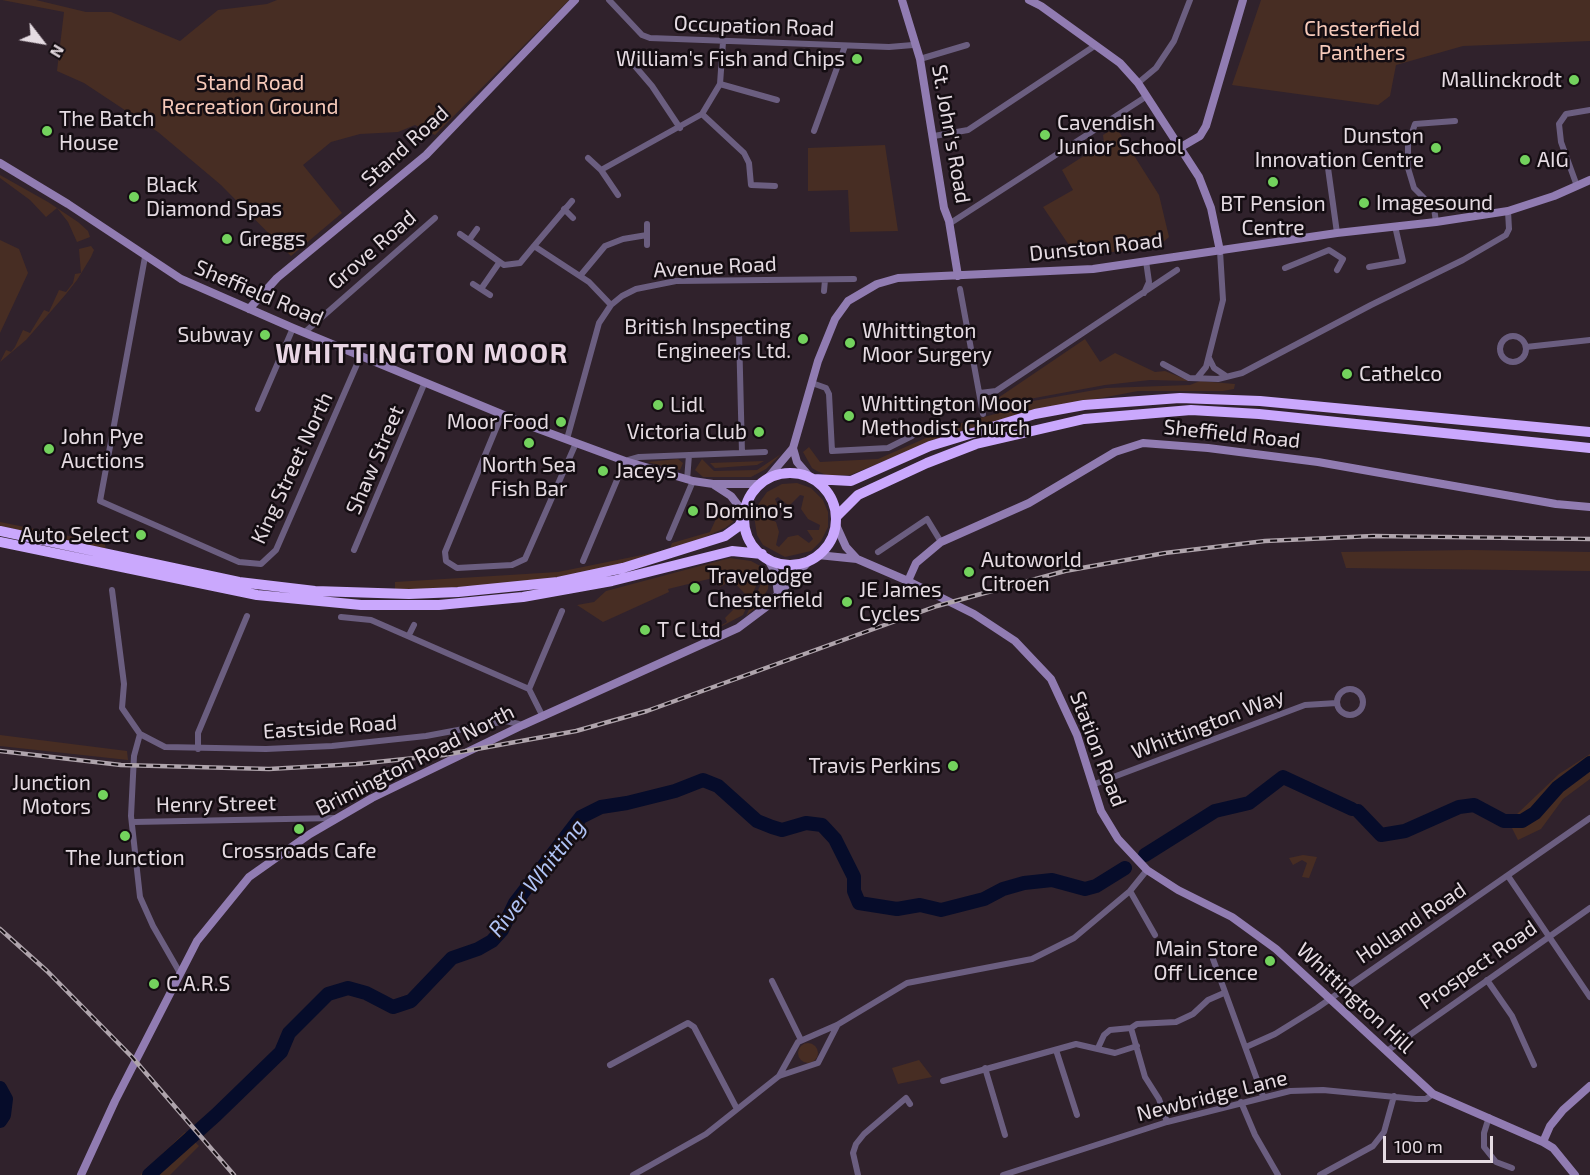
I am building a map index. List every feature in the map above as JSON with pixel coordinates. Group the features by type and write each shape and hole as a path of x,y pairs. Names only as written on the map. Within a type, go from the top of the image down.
{"highway":[{"path":"0,531 239,582 315,591 409,594 458,592 558,582 623,568 725,536 739,526 752,494 763,482 791,473 811,478 850,481 930,446 1035,414 1084,405 1180,398 1260,401 1590,432"},
{"path":"0,542 257,595 361,605 439,605 522,597 612,581 732,550 793,564 814,557 829,543 836,521 858,495 966,447 1036,428 1084,419 1191,410 1259,414 1590,448"},
{"path":"811,478 828,493 836,521"},
{"path":"744,516 752,544 764,556"}],"main road":[{"name":"Stand Road","path":"249,309 277,278 443,138 575,0"},
{"name":"St. John's Road","path":"902,0 913,45 920,59 942,198 958,276"},
{"path":"1029,0 1043,3 1120,63 1138,83 1181,147 1198,177 1211,208 1220,251"},
{"path":"1181,147 1200,136 1206,126 1243,0"},
{"name":"Sheffield Road","path":"0,164 68,204 181,279 502,414 625,461"},
{"name":"Dunston Road","path":"763,482 793,448 829,329 848,301 877,284 898,278 1093,268 1436,222 1508,211 1590,180"},
{"name":"Sheffield Road","path":"908,581 916,563 941,542 1029,503 1115,452 1143,443 1208,448 1318,462 1556,504 1590,507"},
{"path":"793,448 797,462 811,478"},
{"path":"625,461 690,481 713,484 763,482"},
{"path":"713,484 731,496 744,516"},
{"path":"836,521 846,547 857,559"},
{"path":"764,556 775,572 778,594"},
{"name":"Station Road","path":"814,557 857,559 974,614 1015,641 1041,666 1067,711 1105,819 1124,846 1147,870"},
{"name":"Brimington Road North","path":"81,1175 115,1101 197,941 249,877 310,834 372,798 523,725 738,628 766,608 814,557"},
{"name":"Whittington Hill","path":"1147,870 1178,890 1239,922 1276,949 1432,1094 1543,1142 1553,1148 1575,1175"},
{"path":"1543,1142 1550,1126 1563,1110 1590,1086"}],"street":[{"name":"Occupation Road","path":"609,0 642,35 650,38 845,46 913,45"},
{"path":"1138,83 1156,68 1174,41 1190,0"},
{"path":"601,170 702,114 720,84 723,42"},
{"path":"920,59 967,45"},
{"path":"934,136 968,130 1096,45"},
{"path":"814,131 845,46"},
{"path":"634,65 652,86 680,128"},
{"path":"720,84 777,100"},
{"path":"949,225 1147,96"},
{"path":"1577,186 1561,142 1559,124 1566,114 1590,110"},
{"path":"702,114 744,153 749,163 751,185 775,186"},
{"path":"1436,222 1434,208 1414,188 1408,168 1408,144 1415,124 1455,121"},
{"path":"588,158 601,170 618,195"},
{"path":"1328,168 1333,234 1329,250"},
{"path":"460,234 499,263 512,266 520,263 572,201"},
{"path":"564,209 573,218"},
{"path":"1163,364 1189,378 1197,379 1234,376 1258,366 1371,305 1463,260 1506,235 1509,229 1508,211"},
{"name":"Grove Road","path":"305,332 435,218"},
{"path":"646,224 647,245"},
{"path":"1369,267 1403,261 1395,226"},
{"path":"469,240 477,229"},
{"path":"580,276 605,246 622,239 647,235"},
{"path":"534,246 595,287 611,305"},
{"path":"1285,268 1329,250"},
{"path":"1329,250 1344,259 1337,270"},
{"path":"1197,379 1204,372 1209,357 1223,300 1220,251"},
{"name":"King Street North","path":"145,257 100,501 239,562 250,565 267,561 276,550 361,355"},
{"path":"1144,294 1149,282 1146,261"},
{"path":"481,289 499,263"},
{"path":"980,393 996,391 1177,270"},
{"name":"Avenue Road","path":"502,414 444,557 450,565 457,568 512,565 525,559 572,441 599,323 611,305 636,289 662,282 854,279"},
{"path":"824,291 825,280"},
{"path":"473,284 490,295"},
{"path":"960,289 983,414"},
{"path":"258,408 293,328"},
{"path":"739,332 742,453"},
{"path":"1510,336 1522,339 1526,347 1525,356 1513,363 1505,360 1500,352 1503,340 1510,336"},
{"path":"1526,347 1590,340"},
{"path":"1209,357 1214,368 1226,376"},
{"name":"Shaw Street","path":"354,550 425,382"},
{"path":"812,383 826,388 829,394 832,451"},
{"path":"823,452 888,448 912,436"},
{"name":"Sheffield Road","path":"625,461 639,457 765,452"},
{"path":"669,538 690,481 689,455"},
{"path":"583,561 625,461"},
{"path":"878,552 927,519 941,542"},
{"path":"889,545 894,551"},
{"path":"112,590 124,684 122,708 140,734 134,756 133,822 140,897 153,926 180,973"},
{"path":"529,689 562,611"},
{"path":"198,749 198,733 247,616"},
{"path":"341,617 371,620 529,689 543,717"},
{"path":"409,635 414,625"},
{"path":"1350,690 1358,693 1362,702 1359,711 1349,715 1341,711 1337,703 1341,693 1350,690"},
{"name":"Whittington Way","path":"1092,785 1305,705 1337,703"},
{"name":"Eastside Road","path":"140,734 165,747 198,749 332,746 426,736 506,721 523,725"},
{"name":"Henry Street","path":"133,822 337,818"},
{"name":"Holland Road","path":"1246,1047 1275,1034 1331,998 1590,818"},
{"path":"779,1077 801,1040 837,1025 907,983 1032,959 1074,938 1130,891 1147,870"},
{"path":"1508,876 1590,997"},
{"path":"1130,891 1155,935"},
{"name":"Prospect Road","path":"1387,1051 1590,908"},
{"path":"1213,959 1263,1096"},
{"path":"1487,980 1512,1016 1534,1065"},
{"path":"772,981 801,1040"},
{"path":"1098,1048 1104,1035 1110,1030 1131,1028 1137,1024 1176,1022 1193,1014 1208,1000 1224,993"},
{"path":"610,1065 688,1023 694,1027 737,1109"},
{"path":"633,1175 706,1134 779,1077 818,1063 837,1025"},
{"path":"1131,1028 1145,1077 1159,1099 1167,1122"},
{"path":"809,1038 818,1043 822,1051"},
{"path":"943,1082 985,1068 1076,1044 1115,1053 1137,1046"},
{"path":"1056,1050 1077,1115"},
{"path":"793,1052 798,1064 806,1067"},
{"path":"985,1068 1005,1135"},
{"name":"Newbridge Lane","path":"1003,1175 1167,1122 1290,1090 1323,1090 1426,1099 1432,1094"},
{"path":"1320,1175 1373,1146 1384,1132 1394,1096"},
{"path":"858,1175 853,1153 856,1144 864,1134 906,1098 910,1104"},
{"path":"1241,1102 1278,1175"},
{"path":"1489,1117 1484,1133 1484,1147 1496,1162 1512,1168"}],"green space":[{"name":"Stand Road Recreation Ground","path":"2,0 36,0 86,12 111,12 180,41 218,10 267,4 277,0 569,0 435,135 415,125 398,132 360,134 331,142 303,165 342,213 291,256 221,185 158,132 84,83 57,71 64,12"},
{"name":"Chesterfield Panthers","path":"1261,0 1590,0 1590,41 1463,46 1396,65 1390,96 1378,105 1232,85"},
{"path":"1116,127 1159,195 1169,237 1160,245 1131,251 1075,254 1043,207 1073,190 1062,170 1104,143 1103,135"},
{"path":"885,145 898,231 850,232 848,190 808,191 808,148"},
{"path":"0,175 57,208 46,217 30,200 0,178"},
{"path":"57,208 78,222 88,231 90,237 77,242 68,222"},
{"path":"0,240 19,249 28,273 0,333"},
{"path":"91,246 94,250 91,257 77,280 26,340 0,362 6,350 11,352 15,347 23,330 30,333 44,310 49,312 59,290 66,292 73,283 75,274 81,273 79,249"},
{"path":"1085,339 1100,362 1115,353 1155,372 1165,371 1190,381 1150,380 1105,385 1024,400 988,411 992,402"},
{"path":"1200,381 1235,384 1234,389 1223,391 1138,391 1023,413 949,435 850,475 826,475 817,471 812,468 803,452 809,447 820,462 878,459 958,424 1010,410 1015,405 1027,402 1106,388 1190,385"},
{"path":"781,454 766,469 751,477 703,477 695,470 702,459 714,471 757,470"},
{"path":"678,459 683,463 680,470 647,462"},
{"path":"764,461 757,465 715,468 710,463"},
{"path":"797,483 811,488 823,500 828,512 828,527 821,541 811,551 785,557 763,545 757,535 754,516 757,506 767,492 782,484","holes":["800,495 804,496 801,509 808,519 820,525 819,530 807,530 813,539 809,543 798,535 788,537 779,547 776,545 779,532 776,522 764,516 765,513 780,512 775,499 778,497 789,506"]},
{"path":"708,501 724,508 733,508 735,515 733,522 725,528 674,551 616,567 528,583 395,591 395,582 558,572 657,552 670,548 672,543 710,532 721,508"},
{"path":"0,522 94,541 103,537 106,549 0,526"},
{"path":"1470,550 1590,552 1590,571 1346,568 1341,552"},
{"path":"730,558 751,561 764,568 743,615 705,635 727,622 725,618 747,596 732,580 720,587 717,577 668,589 669,592 603,622 577,605 594,602 606,591"},
{"path":"766,573 769,575 768,589 759,604 746,616"},
{"path":"0,735 127,751 128,760 0,746"},
{"path":"1590,754 1590,779 1563,799 1541,829 1518,840 1511,826 1517,814 1559,774"},
{"path":"1303,855 1317,857 1309,878 1302,877 1307,863 1302,860 1293,865 1289,858"},
{"path":"808,1043 815,1046 818,1053 815,1060 808,1063 801,1060 798,1053 801,1046"},
{"path":"919,1060 932,1077 898,1084 892,1068"},
{"path":"185,1132 199,1146 170,1175 140,1175"}],"waterway":[{"name":"River Whitting","path":"1358,811 1381,835 1405,831 1459,807 1474,805 1504,821 1522,821 1535,813 1558,787 1590,763"},
{"name":"River Whitting","path":"1145,855 1215,811 1249,803 1283,777 1352,809"},
{"name":"River Whitting","path":"149,1175 281,1052 289,1033 328,994 348,988 366,993 393,1007 411,1001 452,958 478,949 492,941 502,930 515,903 581,817 601,807 675,791 703,780 718,786 757,821 772,827 782,830 806,823 822,825 835,839 854,877 854,891 859,903 897,909 920,905 941,910 984,899 1003,889 1024,883 1052,880 1085,889 1096,886 1125,868"},
{"path":"0,1088 6,1099 4,1115 0,1121"}],"railway":[{"path":"0,751 121,765 269,769 357,764 444,755 576,731 647,711 937,606 1065,571 1165,553 1265,541 1373,536 1590,539"},
{"path":"0,929 47,971 132,1057 234,1175"}],"place":[{"name":"William's Fish and Chips","path":"857,59"},
{"name":"Mallinckrodt","path":"1574,80"},
{"name":"The Batch House","path":"47,131"},
{"name":"Cavendish Junior School","path":"1045,135"},
{"name":"Dunston Innovation Centre","path":"1436,148"},
{"name":"AIG","path":"1525,160"},
{"name":"BT Pension Centre","path":"1273,182"},
{"name":"Black Diamond Spas","path":"134,197"},
{"name":"Imagesound","path":"1364,203"},
{"name":"Greggs","path":"227,239"},
{"name":"Subway","path":"265,335"},
{"name":"British Inspecting Engineers Ltd.","path":"803,339"},
{"name":"Whittington Moor Surgery","path":"850,343"},
{"name":"Cathelco","path":"1347,374"},
{"name":"Lidl","path":"658,405"},
{"name":"Whittington Moor Methodist Church","path":"849,416"},
{"name":"Moor Food","path":"561,422"},
{"name":"Victoria Club","path":"759,432"},
{"name":"North Sea Fish Bar","path":"529,443"},
{"name":"John Pye Auctions","path":"49,449"},
{"name":"Jaceys","path":"603,471"},
{"name":"Domino's","path":"693,511"},
{"name":"Auto Select","path":"141,535"},
{"name":"Autoworld Citroen","path":"969,572"},
{"name":"Travelodge Chesterfield","path":"695,588"},
{"name":"JE James Cycles","path":"847,602"},
{"name":"T C Ltd","path":"645,630"},
{"name":"Travis Perkins","path":"953,766"},
{"name":"Junction Motors","path":"103,795"},
{"name":"Crossroads Cafe","path":"299,829"},
{"name":"The Junction","path":"125,836"},
{"name":"Main Store Off Licence","path":"1270,961"},
{"name":"C.A.R.S","path":"154,984"}],"district":[{"name":"WHITTINGTON MOOR","path":"422,354"}]}
